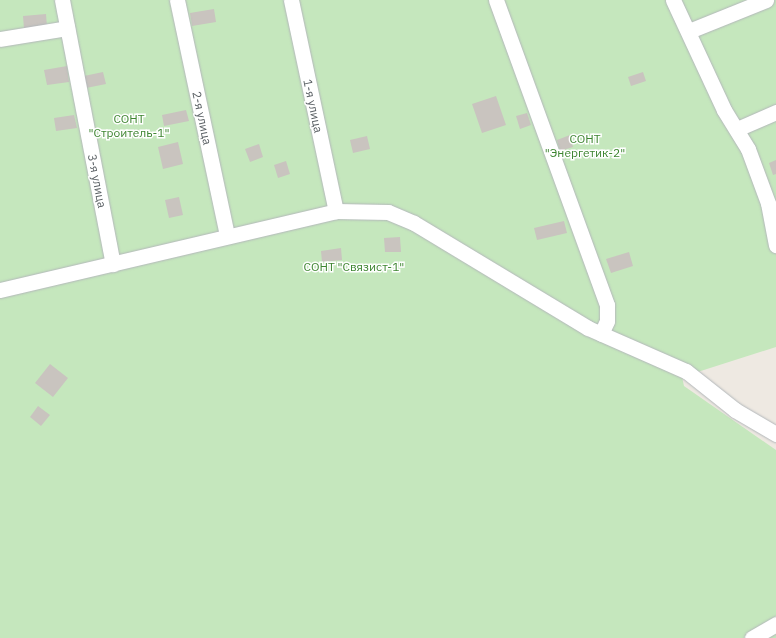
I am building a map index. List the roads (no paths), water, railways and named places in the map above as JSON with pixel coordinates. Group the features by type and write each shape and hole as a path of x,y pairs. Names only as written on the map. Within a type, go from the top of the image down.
{"street":[{"name":"3-я улица","path":"62,0 113,264"},
{"name":"2-я улица","path":"177,0 227,235"},
{"name":"1-я улица","path":"291,0 336,211"},
{"path":"496,0 607,305 607,321 601,334"},
{"path":"672,0 689,31 724,110 738,129 760,176 774,221 776,245"},
{"path":"689,31 766,0"},
{"path":"0,39 67,28"},
{"path":"738,129 776,112"},
{"path":"0,290 113,264 227,235 336,211 388,212 414,223 601,334 686,371 735,410 776,434"},
{"path":"752,638 776,624"}],"park label":[{"name":"СОНТ \"Строитель-1\"","path":"129,126"},
{"name":"СОНТ \"Энергетик-2\"","path":"585,146"},
{"name":"СОНТ \"Связист-1\"","path":"354,267"}]}
